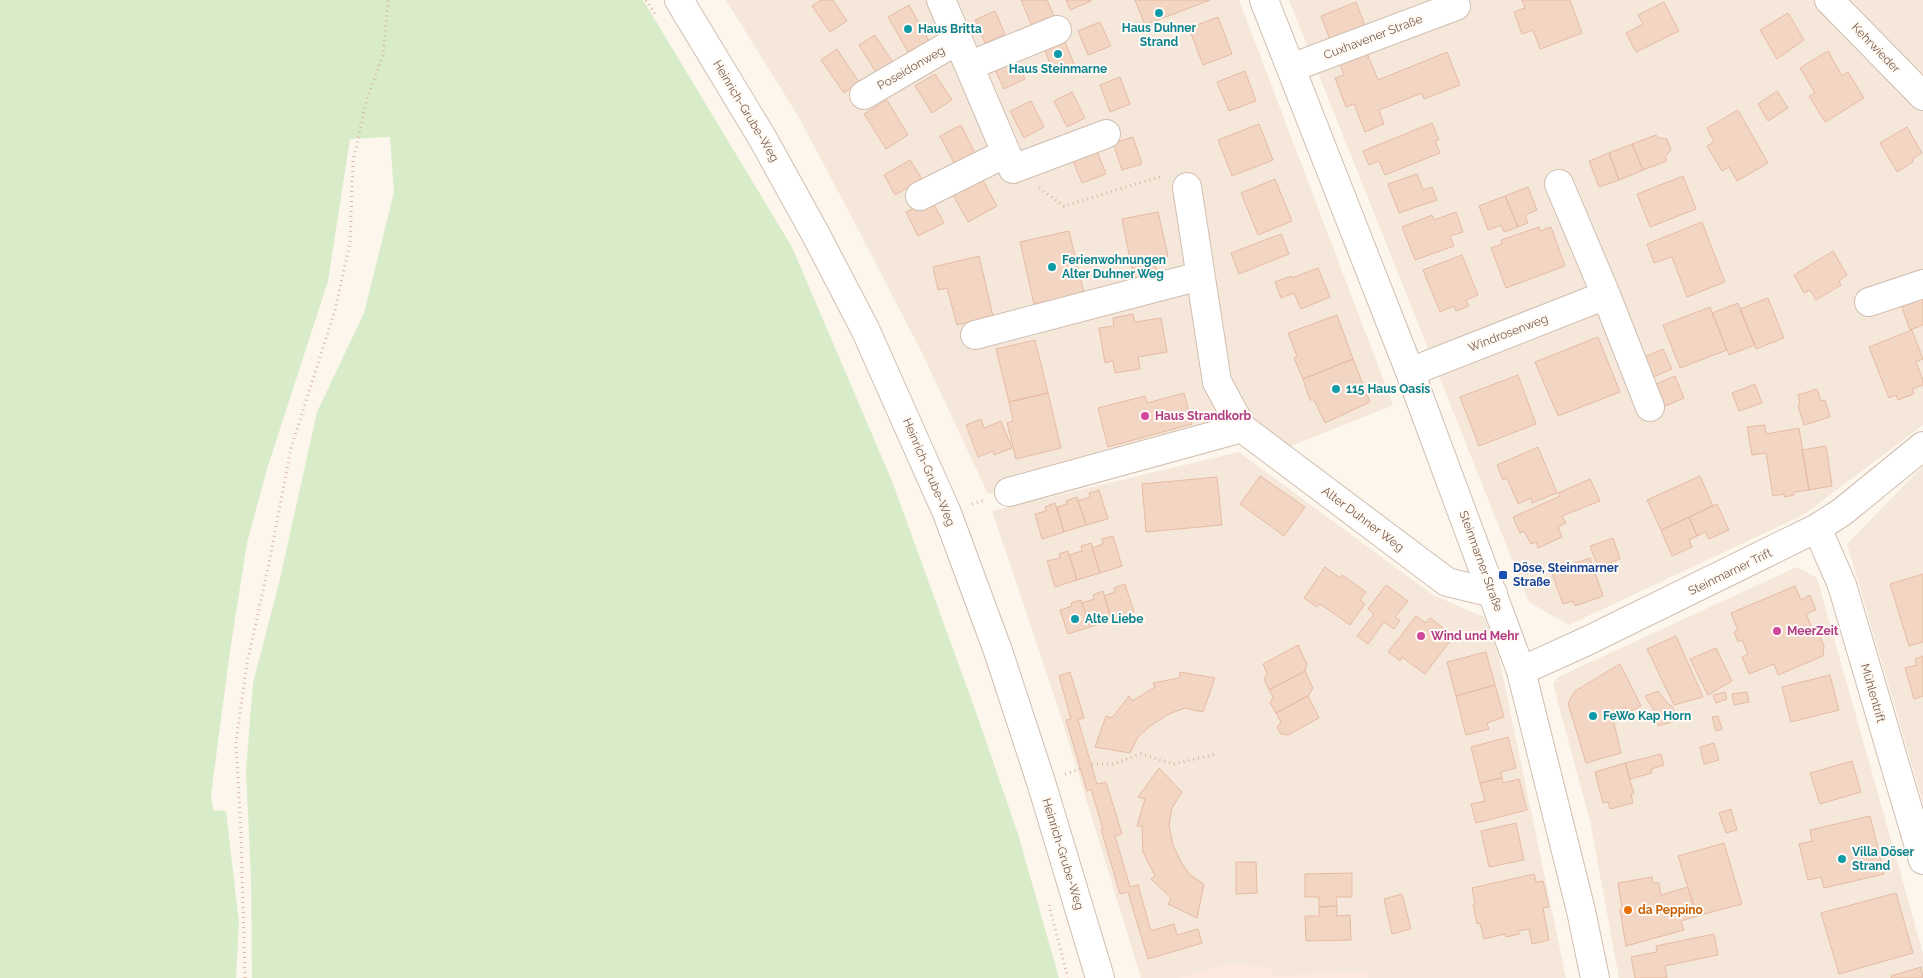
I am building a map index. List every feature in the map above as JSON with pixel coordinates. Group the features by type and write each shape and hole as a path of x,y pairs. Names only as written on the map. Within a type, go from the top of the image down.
{"street":[{"name":"Heinrich-Grube-Weg","path":"679,0 763,139 843,286 865,329 947,513 1041,782 1100,978"},
{"name":"Poseidonweg","path":"941,0 1010,161"},
{"path":"1264,0 1291,68"},
{"name":"Kehrwieder","path":"1829,0 1923,96"},
{"name":"Cuxhavener Straße","path":"1291,68 1456,6"},
{"path":"969,66 1057,30"},
{"name":"Poseidonweg","path":"864,95 958,40"},
{"name":"Steinmarner Straße","path":"1291,68 1410,372 1521,671 1579,901 1596,978"},
{"path":"920,196 1010,161 1106,134"},
{"path":"1559,184 1606,295 1650,407"},
{"name":"Alter Duhner Weg","path":"1187,188 1218,382 1242,428 1447,582 1493,593"},
{"path":"976,335 1200,276"},
{"path":"1869,302 1923,284"},
{"name":"Windrosenweg","path":"1410,372 1606,295"},
{"path":"1009,492 1242,428"},
{"name":"Steinmarner Trift","path":"1521,671 1604,633 1817,528 1842,512 1923,446"},
{"name":"Mühlentrift","path":"1817,528 1842,585 1923,860"}],"path":[{"path":"245,978 236,742 247,663 268,568 291,448 338,300 350,242 353,161 367,99 383,54 388,0"},
{"path":"646,0 656,16"},
{"path":"1010,161 1064,206 1159,177 1187,188"},
{"path":"947,513 1009,492"},
{"path":"1092,764 1113,764 1140,754 1174,764 1216,754"},
{"path":"1048,902 1068,978"}],"shaded area":[{"path":"726,0 1239,0 1393,405 1286,448 1250,421 988,494 922,353 857,227 798,116"},
{"path":"1289,0 1923,0 1923,425 1805,514 1569,625 1529,602"},
{"path":"1239,452 1433,595 1484,617 1498,653 1566,978 1368,978 1368,971 1273,977 1228,964 1179,978 1141,978 1057,704 992,511"},
{"path":"1923,466 1923,803 1847,544"},
{"path":"1797,567 1817,578 1923,953 1923,978 1619,978 1590,821 1553,684 1558,677"},
{"path":"1228,964 1272,967 1274,977 1368,971 1368,978 1179,978"}],"green space":[{"path":"0,0 643,0 792,247 892,481 1018,834 1059,978 252,978 251,878 246,770 253,683 279,583 317,412 364,313 394,192 390,137 350,139 328,281 267,469 247,543 230,651 211,795 213,810 226,811 239,923 236,978 0,978"}],"building":[{"path":"821,0 833,0 847,21 830,32 812,6"},
{"path":"1021,0 1047,0 1054,16 1032,26"},
{"path":"1066,0 1091,0 1091,1 1070,10"},
{"name":"Haus Duhner Strand","path":"1135,0 1210,0 1145,25"},
{"path":"1522,0 1570,0 1582,33 1540,49 1533,30 1522,34 1514,12 1525,8"},
{"path":"1356,2 1367,31 1332,45 1321,16"},
{"path":"1664,2 1679,31 1636,52 1626,33 1643,24 1638,15"},
{"name":"Haus Britta","path":"909,5 929,41 908,52 888,17"},
{"path":"995,11 1005,34 985,43 975,20"},
{"path":"1788,13 1804,40 1777,59 1760,30"},
{"path":"1218,17 1232,54 1203,65 1189,28"},
{"path":"1100,22 1111,46 1088,55 1078,31"},
{"path":"875,35 894,64 877,74 859,45"},
{"name":"Haus Steinmarne","path":"1063,37 1074,64 1053,72 1043,45"},
{"path":"1364,46 1378,80 1447,52 1460,85 1424,99 1422,93 1379,110 1384,124 1365,132 1354,104 1346,107 1335,78 1344,75 1337,57"},
{"path":"837,49 859,82 844,93 821,60"},
{"path":"1828,51 1842,76 1848,72 1864,98 1825,122 1809,96 1815,93 1800,68"},
{"path":"1014,56 1025,79 1004,89 993,66"},
{"path":"1245,71 1256,101 1229,111 1217,82"},
{"path":"935,74 952,100 932,113 915,86"},
{"path":"1120,77 1130,104 1110,112 1100,85"},
{"path":"1777,91 1788,108 1768,121 1758,104"},
{"path":"1072,92 1085,118 1067,127 1054,101"},
{"path":"887,100 908,135 886,149 864,114"},
{"path":"1031,101 1044,127 1024,138 1010,111"},
{"path":"1738,110 1768,163 1737,181 1729,167 1722,171 1707,146 1714,142 1707,128"},
{"path":"1432,123 1439,140 1435,141 1440,153 1385,175 1379,161 1369,165 1363,151"},
{"path":"1259,124 1273,160 1232,176 1218,140"},
{"path":"961,125 976,155 955,165 940,136"},
{"path":"1907,127 1922,153 1912,159 1913,162 1897,172 1880,143"},
{"path":"1656,135 1658,138 1667,139 1671,150 1665,157 1667,161 1643,170 1632,144"},
{"path":"1133,137 1142,164 1122,170 1113,143"},
{"path":"1632,144 1643,170 1619,180 1609,153"},
{"path":"1096,149 1106,174 1082,183 1072,159"},
{"path":"1609,153 1619,180 1599,187 1589,161"},
{"path":"910,160 922,179 895,195 884,175"},
{"path":"1417,174 1423,190 1432,187 1437,200 1399,213 1388,184"},
{"path":"1683,176 1696,209 1650,227 1637,194"},
{"path":"981,177 997,206 968,222 952,193"},
{"path":"1275,179 1292,221 1258,235 1241,193"},
{"path":"1528,187 1537,210 1525,215 1528,223 1518,227 1505,196"},
{"path":"1505,196 1518,227 1504,232 1501,225 1488,230 1479,206"},
{"path":"931,199 944,223 918,236 906,212"},
{"path":"1158,212 1168,256 1154,259 1157,274 1134,279 1122,219"},
{"path":"1456,212 1463,232 1450,236 1454,246 1415,260 1402,227 1432,215 1434,220"},
{"path":"1702,222 1725,282 1687,297 1672,257 1654,263 1647,244"},
{"path":"1539,227 1540,231 1551,227 1565,266 1506,288 1491,248 1502,244 1501,240"},
{"name":"Ferienwohnungen Alter Duhner Weg","path":"1069,231 1084,293 1034,304 1020,242"},
{"path":"1281,234 1289,254 1239,274 1231,253"},
{"path":"1833,251 1847,275 1839,281 1841,285 1816,300 1810,290 1804,293 1794,275"},
{"path":"1462,255 1478,295 1466,300 1469,306 1456,311 1454,306 1440,312 1423,270"},
{"path":"979,256 993,316 957,325 947,288 938,290 933,267"},
{"path":"1318,268 1330,297 1301,309 1294,293 1281,298 1275,282"},
{"path":"1923,294 1923,325 1910,330 1900,302"},
{"path":"1768,298 1784,338 1756,349 1740,309"},
{"path":"1738,303 1755,345 1729,355 1712,313"},
{"path":"1710,307 1727,350 1680,368 1663,325"},
{"path":"1133,314 1135,322 1161,318 1167,352 1138,357 1140,369 1115,373 1113,361 1105,363 1099,328 1114,326 1113,318"},
{"path":"1337,315 1353,359 1303,379 1294,358 1297,356 1288,333"},
{"path":"1912,330 1923,359 1916,362 1923,385 1912,389 1914,394 1898,400 1896,395 1889,398 1869,347"},
{"path":"1598,337 1620,392 1558,416 1535,362"},
{"path":"1035,340 1048,393 1009,402 996,349"},
{"path":"1663,349 1672,369 1653,377 1644,357"},
{"name":"115 Haus Oasis","path":"1353,359 1370,402 1325,423 1314,400 1310,400 1303,379"},
{"path":"1518,375 1536,424 1479,446 1460,397"},
{"path":"1675,376 1684,398 1665,406 1656,384"},
{"path":"1755,384 1762,403 1739,411 1732,393"},
{"path":"1817,389 1821,401 1825,400 1830,417 1804,425 1798,406 1800,405 1798,395"},
{"path":"1048,393 1061,448 1016,459 1007,423 1013,421 1009,402"},
{"name":"Haus Strandkorb","path":"1184,393 1192,424 1108,447 1098,408 1145,396 1147,403"},
{"path":"981,419 984,428 1001,421 1012,448 994,455 993,451 978,457 966,425"},
{"path":"1765,425 1766,434 1799,428 1809,490 1794,492 1794,495 1784,497 1784,494 1773,496 1766,453 1752,455 1747,427"},
{"path":"1826,446 1832,486 1809,490 1802,450"},
{"path":"1538,447 1557,493 1532,503 1531,498 1518,504 1507,478 1503,480 1497,465"},
{"path":"1260,476 1305,507 1284,536 1240,504"},
{"path":"1700,476 1713,506 1661,530 1647,500"},
{"path":"1217,477 1222,525 1146,532 1142,484"},
{"path":"1590,479 1600,501 1562,516 1566,523 1558,527 1562,537 1538,548 1536,542 1531,544 1524,531 1520,533 1513,517 1560,496 1558,493"},
{"path":"1099,490 1108,519 1086,525 1078,501 1090,497 1089,493"},
{"path":"1077,497 1086,525 1064,532 1057,507 1067,504 1066,501"},
{"path":"1055,503 1064,532 1042,539 1035,514 1046,511 1045,507"},
{"path":"1717,504 1729,530 1709,539 1705,532 1697,536 1689,517"},
{"path":"1689,517 1697,536 1689,540 1692,547 1672,556 1661,530"},
{"path":"1113,536 1122,566 1100,573 1092,548 1103,544 1102,539"},
{"path":"1613,538 1620,559 1598,567 1590,546"},
{"path":"1091,543 1100,573 1077,580 1069,555 1082,551 1081,546"},
{"path":"1068,551 1077,580 1055,587 1047,561 1060,558 1059,554"},
{"path":"1590,558 1603,596 1575,606 1573,601 1563,604 1551,571"},
{"path":"1325,567 1340,578 1342,575 1366,592 1360,600 1365,604 1350,625 1320,604 1317,607 1304,598"},
{"path":"1923,574 1923,642 1909,646 1890,584"},
{"path":"1125,584 1134,612 1112,620 1104,596 1115,592 1114,588"},
{"path":"1386,585 1408,601 1395,617 1400,620 1394,629 1384,622 1368,644 1357,636 1374,614 1368,609"},
{"name":"MeerZeit","path":"1795,586 1801,600 1810,595 1816,610 1806,614 1812,628 1815,626 1824,646 1823,656 1778,675 1774,664 1749,674 1742,657 1748,654 1742,640 1738,642 1734,632 1738,630 1731,613"},
{"path":"1103,591 1112,620 1090,627 1082,603 1094,599 1093,595"},
{"name":"Alte Liebe","path":"1081,600 1090,627 1068,634 1060,610 1072,606 1071,603"},
{"path":"1416,616 1426,623 1430,618 1454,636 1425,674 1402,657 1400,661 1388,652"},
{"path":"1676,636 1703,697 1674,705 1647,649"},
{"path":"1298,645 1307,664 1305,671 1269,690 1264,679 1267,673 1263,664"},
{"path":"1716,648 1732,681 1708,695 1690,659"},
{"path":"1486,652 1495,685 1456,696 1447,662"},
{"path":"1923,656 1923,696 1914,699 1905,668 1917,665 1915,659"},
{"name":"FeWo Kap Horn","path":"1620,664 1641,706 1627,713 1625,707 1617,711 1613,719 1621,753 1586,763 1568,703 1575,691"},
{"path":"1305,671 1313,688 1308,696 1276,713 1270,703 1273,697 1269,690"},
{"path":"1070,672 1084,718 1078,720 1097,784 1106,782 1122,834 1115,836 1130,887 1138,885 1151,931 1174,924 1177,935 1198,929 1202,943 1148,959 1128,892 1120,894 1091,789 1087,791 1066,720 1071,719 1059,676"},
{"path":"1180,672 1215,678 1203,712 1185,708 1169,714 1150,726 1138,737 1130,753 1095,747 1106,716 1112,718 1129,696 1132,701 1155,687 1153,683 1179,678"},
{"path":"1830,675 1839,710 1791,722 1782,687"},
{"path":"1495,685 1504,717 1487,723 1489,729 1466,735 1456,696"},
{"path":"1658,691 1669,705 1672,706 1678,720 1658,726 1655,712 1645,696"},
{"path":"1725,692 1727,699 1716,703 1713,695"},
{"path":"1747,692 1749,702 1734,705 1732,694"},
{"path":"1308,696 1319,718 1288,735 1281,734 1277,727 1281,722 1276,713"},
{"path":"1718,716 1722,729 1716,731 1712,717"},
{"path":"1508,737 1516,768 1501,772 1502,778 1480,783 1471,747"},
{"path":"1714,743 1719,760 1704,764 1700,747"},
{"path":"1661,754 1664,765 1651,769 1652,773 1630,779 1625,763"},
{"path":"1852,761 1861,792 1820,804 1810,773"},
{"path":"1625,763 1634,794 1631,794 1633,803 1610,809 1608,802 1603,803 1595,772"},
{"path":"1159,768 1182,792 1172,808 1169,825 1173,845 1181,862 1190,875 1204,884 1197,918 1168,904 1171,898 1151,879 1155,876 1143,852 1142,826 1137,826 1145,799 1138,797"},
{"path":"1502,778 1503,783 1519,779 1527,810 1476,823 1471,804 1485,801 1480,783"},
{"path":"1731,809 1737,830 1726,833 1719,813"},
{"name":"Villa Döser Strand","path":"1870,816 1884,874 1824,888 1821,877 1808,880 1799,844 1812,841 1810,830"},
{"path":"1516,823 1524,860 1489,867 1481,831"},
{"path":"1724,843 1742,904 1697,916 1678,856"},
{"path":"1236,862 1256,862 1257,893 1236,894"},
{"path":"1352,873 1352,897 1336,897 1337,906 1319,907 1319,897 1305,897 1305,874"},
{"path":"1534,874 1536,882 1543,881 1549,907 1543,908 1549,940 1532,944 1529,929 1506,937 1505,934 1484,939 1480,923 1477,924 1472,888"},
{"path":"1652,877 1653,883 1659,883 1661,895 1688,887 1697,916 1681,921 1684,930 1626,946 1618,883"},
{"path":"1896,893 1913,953 1839,974 1821,913"},
{"path":"1402,894 1411,929 1392,934 1384,899"},
{"path":"1337,906 1337,916 1350,915 1351,940 1306,941 1305,916 1319,916 1319,907"},
{"path":"1714,934 1718,955 1665,966 1667,978 1635,978 1631,957 1657,952 1656,946"},
{"path":"1921,967 1923,978 1891,978 1891,976"}],"place":[{"name":"Haus Duhner Strand","path":"1159,13"},
{"name":"Haus Britta","path":"908,29"},
{"name":"Haus Steinmarne","path":"1058,54"},
{"name":"Ferienwohnungen Alter Duhner Weg","path":"1052,267"},
{"name":"115 Haus Oasis","path":"1336,389"},
{"name":"Haus Strandkorb","path":"1145,416"},
{"name":"Döse, Steinmarner Straße","path":"1503,575"},
{"name":"Alte Liebe","path":"1075,619"},
{"name":"MeerZeit","path":"1777,631"},
{"name":"Wind und Mehr","path":"1421,636"},
{"name":"FeWo Kap Horn","path":"1593,716"},
{"name":"Villa Döser Strand","path":"1842,859"},
{"name":"da Peppino","path":"1628,910"}]}
